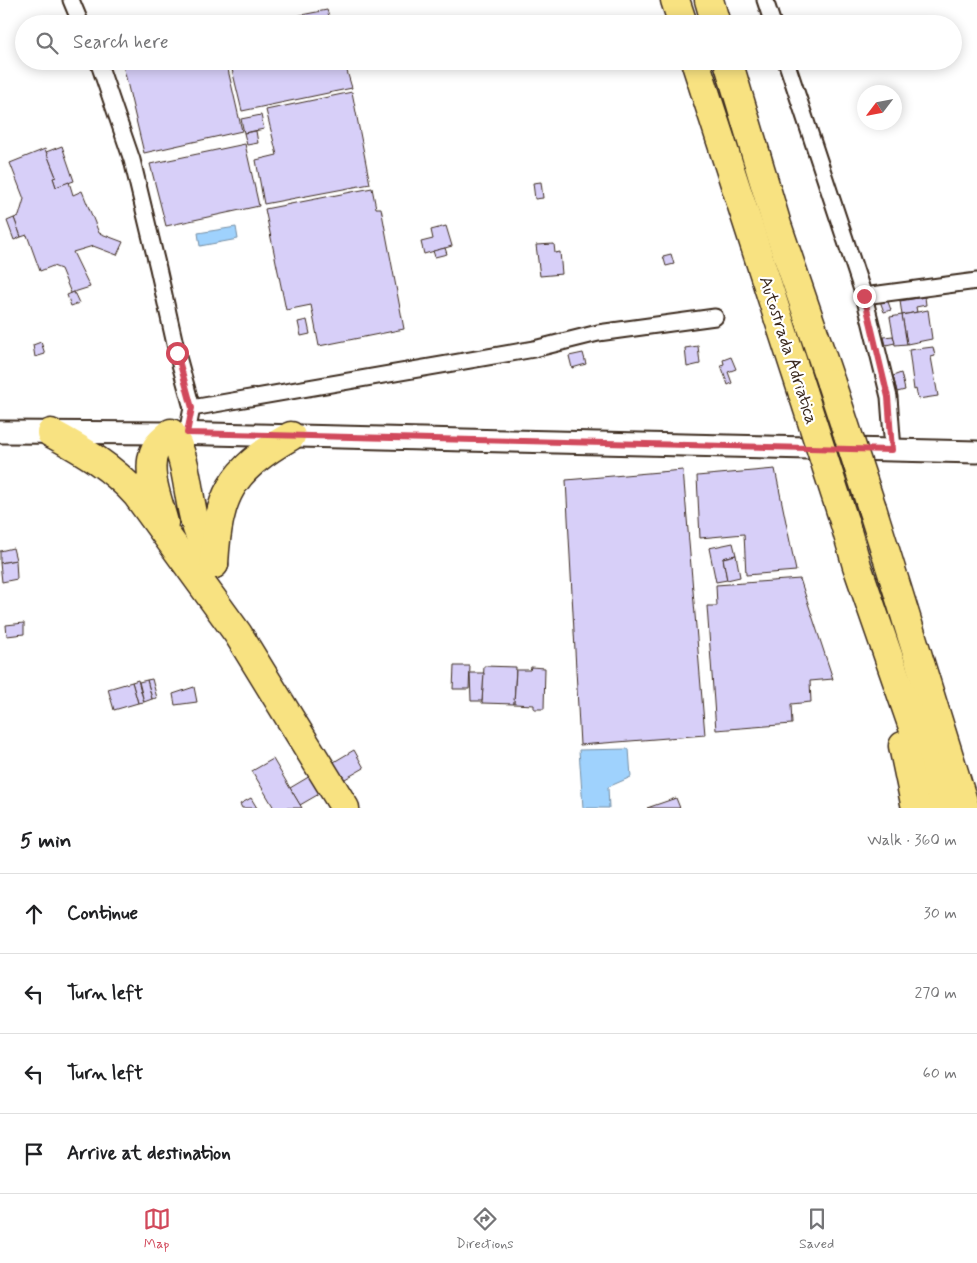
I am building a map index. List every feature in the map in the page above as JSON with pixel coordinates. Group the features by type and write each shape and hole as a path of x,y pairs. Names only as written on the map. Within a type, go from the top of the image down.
{"highway":[{"path":"675,0 680,15"},
{"path":"709,0 713,15"},
{"name":"Autostrada Adriatica","path":"698,70 857,566 941,808"},
{"name":"Autostrada Adriatica","path":"731,70 777,225 872,508 965,808"},
{"path":"51,433 102,461 121,477 168,537 238,634 346,808"},
{"path":"168,537 154,485 153,461 156,448 179,433 187,490 199,535 214,564 238,634"},
{"path":"214,564 216,527 224,499 230,488 256,458 290,436"},
{"path":"857,566 865,612 909,768 916,808"}],"main road":[{"path":"0,432 179,433 977,452"}],"street":[{"path":"71,0 78,15"},
{"path":"765,0 770,15"},
{"path":"101,70 132,160 192,408 179,433"},
{"path":"789,70 864,296 888,397 892,450"},
{"path":"864,296 977,281"},
{"path":"192,408 534,349 598,333 715,318"}],"water":[{"path":"236,227 238,239 200,246 198,233"},
{"path":"629,749 631,777 608,787 609,808 583,808 579,750"}],"building":[{"path":"327,10 329,15 301,15"},
{"path":"124,70 228,70 242,131 144,153"},
{"path":"232,70 347,70 352,88 242,111"},
{"path":"352,92 370,184 264,204 256,160 277,155 266,110"},
{"path":"261,115 264,129 244,133 241,119"},
{"path":"256,131 258,143 247,145 244,133"},
{"path":"245,144 259,206 166,226 150,164"},
{"path":"62,146 74,181 56,187 53,178 56,177 46,152"},
{"path":"45,149 56,177 53,178 56,187 69,182 73,195 82,191 99,233 123,242 117,255 93,246 73,252 90,287 71,293 61,269 53,266 40,271 27,235 21,237 14,218 19,216 24,199 10,163"},
{"path":"541,182 543,198 535,199 533,183"},
{"path":"372,188 376,208 381,208 404,329 319,346 311,305 286,310 265,209"},
{"path":"14,218 21,237 14,240 7,221"},
{"path":"446,226 452,246 424,254 421,242 433,239 431,230"},
{"path":"554,244 555,253 560,252 562,274 540,276 536,245"},
{"path":"445,248 447,254 435,257 433,251"},
{"path":"671,254 674,264 666,266 663,256"},
{"path":"74,292 79,303 71,306 67,295"},
{"path":"925,297 926,305 916,307 917,312 902,315 900,301"},
{"path":"887,299 891,310 884,312 880,301"},
{"path":"928,310 932,339 907,344 902,315"},
{"path":"902,315 907,344 895,345 890,317"},
{"path":"307,320 310,334 301,336 298,322"},
{"path":"893,336 895,343 886,345 884,337"},
{"path":"41,342 45,354 35,357 33,345"},
{"path":"698,346 700,364 687,367 685,348"},
{"path":"933,347 935,356 931,357 938,396 918,399 916,389 914,390 909,350"},
{"path":"583,353 586,364 572,368 569,356"},
{"path":"731,357 736,369 728,372 732,383 728,385 721,365 724,364 723,360"},
{"path":"901,373 905,390 897,392 893,376"},
{"path":"775,469 796,571 746,575 744,534 700,538 697,476"},
{"path":"683,470 705,735 580,745 566,480"},
{"path":"733,543 736,555 723,558 727,580 716,582 709,548"},
{"path":"13,548 16,560 0,563 0,551"},
{"path":"736,555 740,577 727,580 723,558"},
{"path":"16,560 17,579 2,582 0,563"},
{"path":"800,579 833,679 810,681 811,702 791,704 792,724 716,730 707,606 717,606 716,585"},
{"path":"24,623 24,634 7,636 6,625"},
{"path":"454,666 470,666 469,689 453,689"},
{"path":"484,666 516,667 514,704 482,703"},
{"path":"531,667 545,668 544,709 534,709 534,705 514,704 516,670 530,670"},
{"path":"470,673 484,673 482,701 471,701"},
{"path":"152,679 157,698 152,699 147,680"},
{"path":"138,680 144,702 138,703 132,682"},
{"path":"147,680 152,699 144,702 139,682"},
{"path":"132,682 138,703 114,710 108,689"},
{"path":"194,687 197,702 175,705 173,694"},
{"path":"354,750 364,768 300,805 290,788"},
{"path":"273,759 302,808 274,808 252,771"},
{"path":"251,798 257,808 242,808 240,804"},
{"path":"676,798 680,808 647,808"}],"route":[{"path":"177,353 192,408 187,433 892,450 888,397 864,296"}]}
